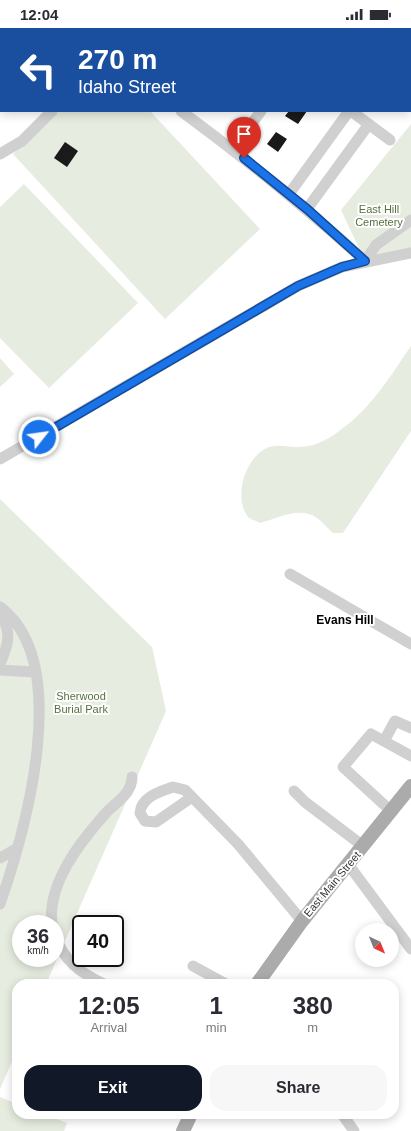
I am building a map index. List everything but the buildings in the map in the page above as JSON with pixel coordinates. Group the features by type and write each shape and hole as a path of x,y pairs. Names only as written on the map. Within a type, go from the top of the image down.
{"main road":[{"name":"East Main Street","path":"261,979 302,921 392,812 411,786"},
{"path":"183,1131 189,1119"}],"street":[{"path":"0,154 22,141 51,112"},
{"path":"181,112 232,149 289,194 365,261"},
{"path":"232,149 260,112"},
{"path":"289,194 349,112"},
{"path":"351,112 390,140"},
{"path":"307,209 369,124"},
{"path":"365,261 376,245 411,220"},
{"path":"0,459 298,286 342,267 365,261 411,253"},
{"path":"290,574 411,644"},
{"path":"0,607 10,615 19,626 31,651 38,692 37,754 33,782 16,849 3,880 0,904"},
{"path":"0,612 7,624 9,644 0,664"},
{"path":"0,670 35,672"},
{"path":"384,741 395,720 411,728"},
{"path":"392,812 343,767 371,734 411,756"},
{"path":"52,915 52,899 64,871 94,827 128,791 132,783 132,777"},
{"path":"294,792 364,846"},
{"path":"192,797 238,844 302,921"},
{"path":"0,858 16,849"},
{"path":"348,864 411,949"},
{"path":"64,954 73,966 95,979"},
{"path":"193,966 217,979"},
{"path":"346,1119 354,1131"}],"green space":[{"path":"57,112 151,112 260,229 165,319 13,154"},
{"name":"East Hill Cemetery","path":"411,124 411,249 365,261 341,210"},
{"path":"24,184 138,303 49,388 0,338 0,207"},
{"path":"411,346 411,431 343,533 333,533 317,518 304,513 289,514 260,523 249,518 244,510 242,490 244,479 253,459 269,447 305,447 322,441 338,432 353,420 372,400"},
{"path":"0,358 14,374 0,387"},
{"name":"Sherwood Burial Park","path":"0,499 152,647 166,711 76,915 72,915 72,925 64,943 64,915 12,915 12,967 53,967 48,979 12,979 12,1061 0,1089"},
{"path":"0,1097 12,1102 12,1119 57,1119 67,1123 64,1131 0,1131"}],"district":[{"name":"Evans Hill","path":"345,620"}],"route":[{"path":"39,437 298,286 342,267 365,261 307,209 244,158"}]}
